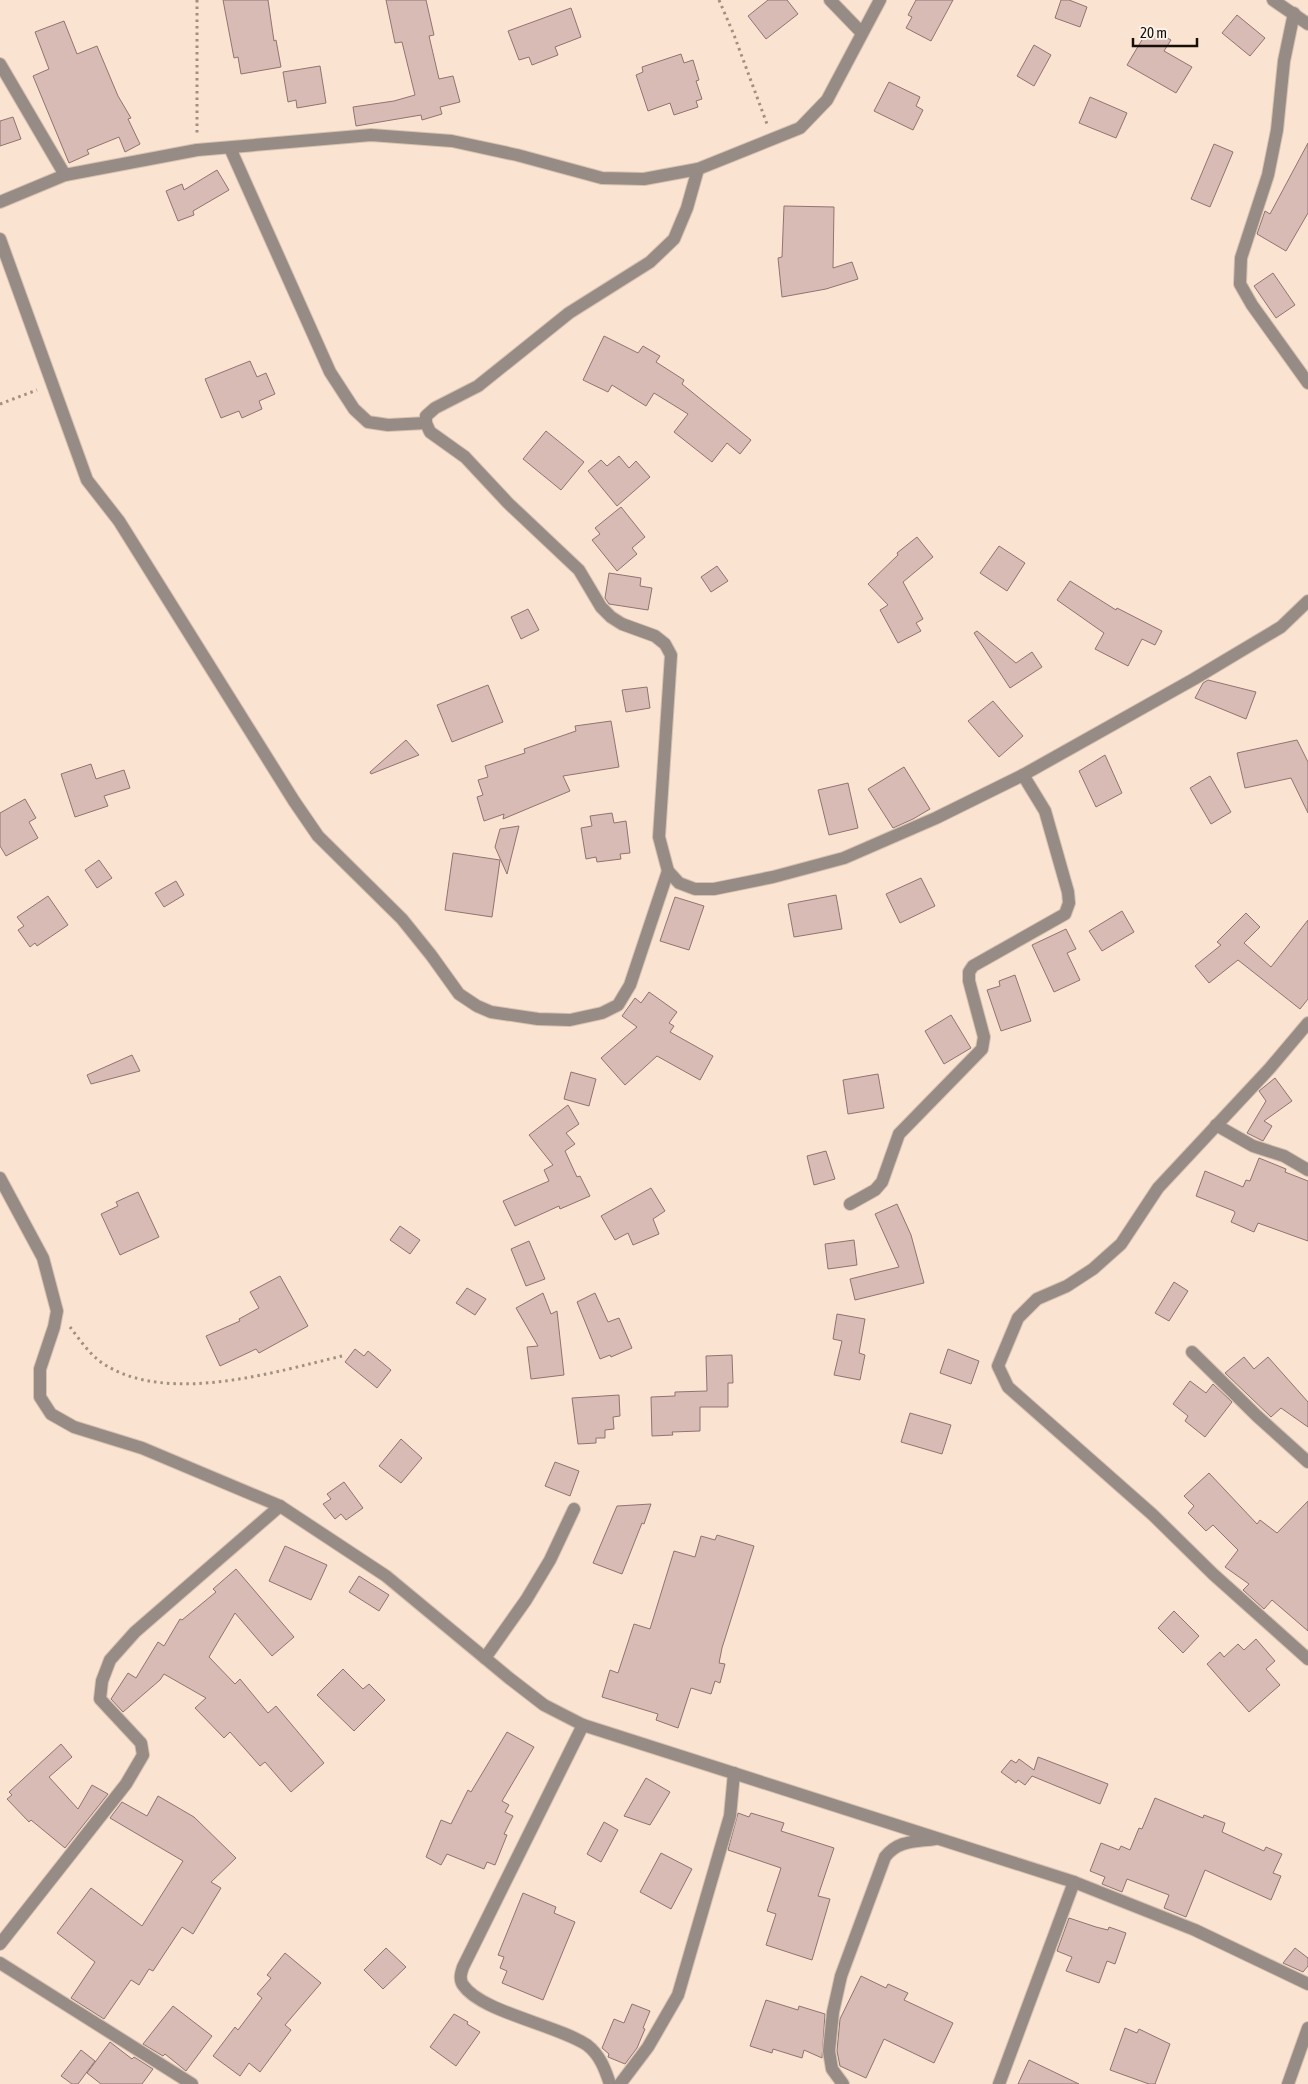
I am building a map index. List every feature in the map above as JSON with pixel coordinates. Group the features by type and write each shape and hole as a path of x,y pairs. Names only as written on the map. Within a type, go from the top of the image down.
{"street":[{"path":"830,0 861,32"},
{"path":"0,202 65,175 198,150 370,135 452,141 517,155 602,178 644,179 698,168 800,128 827,100 861,32 880,0"},
{"path":"1273,0 1308,24"},
{"path":"1294,13 1284,61 1277,130 1268,175 1241,258 1240,284 1252,305 1308,383"},
{"path":"0,64 65,175"},
{"path":"230,148 330,372 354,409 368,422 388,425 426,423"},
{"path":"698,168 687,208 674,239 650,262 570,314 478,386 435,408 426,416 426,423 430,432 465,457 508,503 579,570 601,607 611,618 654,636 665,644 671,655 659,836 668,871 680,883 695,889 714,889 773,877 844,858 936,818 1023,774 1194,679 1281,627 1308,601"},
{"path":"0,239 87,480 119,521 294,801 318,836 402,919 460,994 477,1006 491,1012 538,1019 570,1020 602,1013 618,1006 630,985 668,871"},
{"path":"850,1204 875,1190 882,1182 899,1134 982,1049 984,1038 969,981 969,972 973,966 1065,914 1069,903 1068,892 1046,812 1023,774"},
{"path":"1308,1023 1270,1068 1158,1188 1121,1244 1092,1269 1068,1286 1037,1299 1018,1318 998,1366 1008,1387 1153,1515 1213,1574 1308,1659"},
{"path":"1216,1125 1253,1146 1284,1156 1308,1170"},
{"path":"0,1178 43,1258 57,1311 54,1327 40,1370 40,1397 52,1414 74,1427 142,1448 280,1506 386,1576 544,1705 583,1725 1074,1882 1196,1930 1308,1984"},
{"path":"1192,1352 1257,1416 1308,1462"},
{"path":"0,1944 126,1784 143,1755 141,1743 100,1699 102,1681 110,1660 135,1632 280,1506"},
{"path":"485,1658 526,1600 545,1568 574,1509"},
{"path":"583,1725 463,1967 460,1977 463,1985 478,2000 572,2037 588,2046 602,2061 610,2084"},
{"path":"620,2084 648,2047 678,1995 730,1816 734,1774"},
{"path":"843,2084 832,2069 829,2050 833,2012 841,1976 885,1857 892,1848 902,1844 939,1839"},
{"path":"999,2084 1074,1882"},
{"path":"0,1963 192,2084"},
{"path":"1288,2084 1308,2028"}],"path":[{"path":"197,0 198,150"},
{"path":"719,0 773,138"},
{"path":"0,404 53,384"},
{"path":"57,1311 86,1347 105,1366 134,1378 181,1384 245,1379 342,1356"}],"building":[{"path":"223,0 268,0 274,41 276,40 281,67 241,74 238,57 234,58"},
{"path":"386,0 426,0 434,35 429,36 439,79 453,76 460,102 440,107 442,114 422,120 421,115 356,126 353,107 394,101 415,95 402,42 395,43"},
{"path":"768,0 787,0 798,14 766,39 748,16"},
{"path":"916,0 953,0 931,41 906,28 912,17 908,15"},
{"path":"1061,0 1069,0 1087,7 1080,27 1055,18"},
{"path":"571,8 581,37 555,47 558,55 532,65 529,57 519,60 508,31"},
{"path":"1237,15 1265,38 1250,56 1222,33"},
{"path":"64,21 77,54 97,46 118,96 131,118 128,119 140,144 125,152 119,137 87,150 89,154 69,163 33,76 49,69 35,32"},
{"path":"1149,28 1171,40 1164,51 1192,67 1176,93 1127,65"},
{"path":"1034,45 1051,55 1034,86 1017,76"},
{"path":"681,54 684,63 693,60 699,80 696,81 702,99 696,101 698,107 674,115 670,103 648,111 636,75 643,72 642,67"},
{"path":"320,66 326,103 297,108 296,100 288,102 283,72"},
{"path":"889,82 920,97 916,106 923,110 913,130 874,111"},
{"path":"1090,97 1127,113 1116,138 1079,123"},
{"path":"13,117 21,139 0,146 0,121"},
{"path":"1308,143 1308,213 1286,251 1257,234 1265,211 1270,214"},
{"path":"1214,144 1233,152 1210,207 1191,199"},
{"path":"217,170 229,190 193,211 194,215 178,221 166,191 182,184 184,190"},
{"path":"784,206 834,207 833,268 852,262 858,279 826,289 782,297 778,258 782,257"},
{"path":"1273,273 1295,305 1276,318 1254,286"},
{"path":"604,336 638,353 643,346 660,356 656,362 684,380 682,384 751,440 740,454 727,443 712,462 674,432 688,414 654,393 646,406 612,385 608,392 583,380"},
{"path":"250,361 257,377 266,373 275,394 259,401 262,409 242,418 239,411 221,418 205,379"},
{"path":"546,431 584,462 561,490 523,459"},
{"path":"619,456 629,468 636,461 650,477 617,506 588,471 601,460 607,466"},
{"path":"621,507 645,537 632,548 637,554 617,571 592,540 600,534 595,528"},
{"path":"917,537 933,557 903,582 923,619 916,623 921,631 898,643 880,610 888,605 868,584 898,555 897,553"},
{"path":"999,546 1025,563 1007,591 980,573"},
{"path":"717,566 728,581 711,592 701,577"},
{"path":"609,573 641,578 640,586 652,588 648,610 609,604 605,598"},
{"path":"1070,581 1116,610 1117,608 1162,631 1155,645 1142,639 1128,666 1095,649 1104,633 1057,600"},
{"path":"528,609 539,630 521,639 511,617"},
{"path":"977,631 1016,663 1032,652 1042,667 1010,688 974,633"},
{"path":"1208,680 1256,692 1246,719 1195,698 1203,683"},
{"path":"488,685 503,722 452,742 437,705"},
{"path":"647,687 650,708 626,712 622,690"},
{"path":"993,701 1023,736 999,757 968,721"},
{"path":"611,721 619,767 563,776 570,791 503,819 504,814 484,821 477,797 483,795 478,780 488,777 485,766 525,753 524,749 576,731 575,726"},
{"path":"406,740 419,755 371,774 370,772"},
{"path":"1297,740 1308,762 1308,813 1291,778 1245,788 1237,753"},
{"path":"1105,755 1122,793 1096,807 1079,771"},
{"path":"91,764 96,779 124,770 130,788 104,796 108,806 75,817 61,774"},
{"path":"904,767 930,809 893,828 868,789"},
{"path":"1210,776 1231,812 1211,824 1190,788"},
{"path":"848,783 858,828 829,835 818,790"},
{"path":"25,799 36,818 29,822 38,838 6,856 0,846 0,813"},
{"path":"612,813 614,823 626,821 630,853 620,854 621,859 597,862 596,857 586,859 581,828 592,826 590,816"},
{"path":"519,826 507,874 495,847 500,829"},
{"path":"453,853 500,860 492,917 445,910"},
{"path":"99,860 112,878 97,888 85,870"},
{"path":"921,878 935,906 900,923 886,894"},
{"path":"176,881 184,895 164,907 155,893"},
{"path":"836,895 842,929 794,937 788,904"},
{"path":"48,896 68,925 37,946 35,943 30,947 18,930 24,926 17,917"},
{"path":"675,897 704,906 689,950 660,941"},
{"path":"1122,911 1134,932 1102,951 1089,931"},
{"path":"1246,913 1260,927 1244,943 1271,967 1308,920 1308,999 1300,1009 1238,960 1209,983 1195,966 1221,945 1217,942"},
{"path":"1066,929 1076,949 1067,953 1080,980 1054,992 1032,945"},
{"path":"1015,975 1031,1021 1001,1031 987,990 1000,986 999,981"},
{"path":"649,992 677,1012 669,1023 674,1026 670,1032 713,1056 700,1080 657,1056 625,1085 601,1058 637,1027 622,1016 635,998 641,1003"},
{"path":"951,1015 971,1048 944,1064 925,1031"},
{"path":"132,1055 140,1071 91,1084 87,1075"},
{"path":"571,1072 596,1079 589,1106 564,1099"},
{"path":"878,1074 884,1108 848,1114 843,1080"},
{"path":"1275,1078 1292,1101 1264,1121 1272,1126 1263,1141 1247,1133 1266,1101 1259,1091"},
{"path":"568,1105 579,1124 566,1133 575,1144 565,1151 577,1177 580,1176 590,1196 560,1209 559,1206 515,1226 503,1201 549,1181 544,1170 553,1165 529,1135"},
{"path":"826,1151 835,1179 814,1185 807,1156"},
{"path":"1259,1158 1286,1169 1285,1172 1308,1181 1308,1241 1258,1223 1254,1232 1231,1222 1234,1211 1196,1196 1205,1171 1243,1187 1246,1180 1250,1181"},
{"path":"651,1188 665,1211 653,1219 659,1234 633,1245 628,1233 615,1240 601,1216"},
{"path":"138,1192 159,1237 120,1255 101,1214 118,1206 116,1202"},
{"path":"897,1204 911,1235 924,1283 855,1300 850,1279 899,1267 875,1214"},
{"path":"400,1226 420,1240 410,1254 390,1240"},
{"path":"854,1240 857,1265 828,1269 825,1244"},
{"path":"529,1241 545,1279 526,1286 511,1249"},
{"path":"280,1276 308,1326 259,1353 256,1349 220,1366 206,1336 240,1321 239,1319 259,1308 250,1292"},
{"path":"1174,1282 1188,1291 1169,1321 1155,1313"},
{"path":"467,1288 486,1299 475,1315 456,1303"},
{"path":"543,1293 551,1314 557,1311 564,1375 531,1379 527,1347 538,1346 516,1308"},
{"path":"595,1293 608,1322 619,1318 632,1348 611,1357 610,1355 600,1359 577,1302"},
{"path":"837,1314 865,1319 859,1353 865,1355 860,1380 834,1375 842,1341 833,1339"},
{"path":"355,1349 364,1356 368,1351 391,1370 377,1388 345,1362"},
{"path":"948,1349 979,1361 971,1384 940,1373"},
{"path":"732,1355 733,1383 728,1383 728,1407 700,1407 700,1431 672,1432 673,1435 652,1436 651,1397 675,1396 675,1392 707,1391 706,1356"},
{"path":"1244,1357 1254,1369 1268,1357 1308,1402 1308,1427 1281,1408 1271,1417 1225,1373"},
{"path":"1190,1381 1206,1393 1213,1384 1232,1402 1205,1437 1185,1421 1188,1416 1173,1404"},
{"path":"619,1395 620,1416 613,1417 614,1429 605,1430 605,1438 596,1438 596,1443 578,1444 572,1398"},
{"path":"910,1413 951,1425 942,1454 901,1442"},
{"path":"401,1439 422,1458 401,1483 379,1466"},
{"path":"555,1462 579,1471 570,1496 545,1486"},
{"path":"1209,1473 1257,1524 1260,1520 1277,1533 1308,1501 1308,1631 1272,1600 1264,1609 1243,1590 1249,1584 1225,1567 1238,1550 1213,1525 1206,1531 1188,1513 1194,1506 1184,1496"},
{"path":"344,1482 363,1508 346,1520 341,1514 335,1519 323,1504 331,1499 327,1494"},
{"path":"651,1504 622,1574 593,1563 617,1506"},
{"path":"717,1535 754,1546 722,1648 719,1663 725,1664 720,1683 715,1681 711,1694 691,1688 678,1728 656,1720 658,1714 602,1697 610,1670 618,1673 634,1624 650,1629 674,1551 695,1557 701,1536 715,1540"},
{"path":"285,1546 327,1565 311,1600 269,1581"},
{"path":"236,1569 294,1637 272,1656 235,1613 209,1657 235,1684 240,1679 268,1713 276,1706 324,1763 291,1792 265,1762 260,1766 230,1732 224,1738 195,1708 206,1698 164,1674 160,1680 123,1712 111,1699 128,1673 136,1678 158,1642 164,1646 180,1619 182,1620 216,1592 213,1589"},
{"path":"359,1576 389,1595 379,1611 349,1592"},
{"path":"1174,1611 1199,1636 1183,1653 1158,1628"},
{"path":"1256,1639 1275,1661 1266,1669 1280,1685 1249,1712 1207,1664 1220,1652 1224,1657 1238,1644 1244,1650"},
{"path":"343,1669 363,1689 369,1684 385,1700 354,1731 317,1695"},
{"path":"507,1732 534,1747 502,1801 509,1805 505,1812 513,1816 504,1834 507,1835 495,1865 487,1862 484,1869 447,1854 441,1865 426,1857 441,1820 451,1824 468,1790 471,1792"},
{"path":"61,1744 72,1757 49,1777 78,1809 92,1785 108,1794 65,1848 31,1820 29,1822 7,1799 12,1795 9,1792"},
{"path":"1038,1757 1108,1784 1100,1804 1032,1776 1025,1785 1018,1780 1016,1783 1001,1772 1011,1760 1016,1763 1019,1759 1034,1770"},
{"path":"646,1778 670,1792 650,1825 624,1816"},
{"path":"158,1796 194,1817 236,1858 211,1882 221,1888 193,1934 182,1927 153,1971 149,1969 139,1985 131,1980 104,2019 71,1998 95,1962 57,1933 91,1888 142,1926 183,1861 110,1818 122,1802 147,1816"},
{"path":"1155,1798 1203,1818 1204,1815 1225,1823 1222,1832 1264,1851 1266,1847 1282,1854 1273,1873 1281,1876 1271,1900 1205,1870 1186,1917 1164,1908 1169,1895 1127,1879 1122,1892 1102,1884 1105,1877 1090,1871 1101,1843 1119,1850 1121,1846 1130,1850 1139,1828 1142,1829"},
{"path":"738,1813 749,1817 751,1813 784,1823 781,1831 834,1848 818,1896 830,1899 812,1960 766,1945 776,1914 767,1911 781,1868 728,1850"},
{"path":"604,1822 618,1830 601,1862 587,1854"},
{"path":"661,1853 692,1869 671,1909 640,1892"},
{"path":"523,1893 556,1907 554,1913 575,1922 543,2000 502,1983 507,1971 500,1968 504,1957 498,1955"},
{"path":"1069,1918 1096,1927 1108,1930 1109,1927 1126,1933 1115,1964 1107,1961 1099,1983 1066,1971 1072,1957 1057,1951"},
{"path":"386,1948 406,1967 383,1989 364,1970"},
{"path":"1295,1948 1308,1958 1308,1966 1303,1972 1283,1963"},
{"path":"285,1953 321,1983 285,2025 291,2030 260,2072 249,2063 240,2076 213,2056 235,2027 238,2030 262,1998 257,1994 271,1978 267,1975"},
{"path":"861,1976 886,1988 888,1984 908,1993 904,2000 953,2023 934,2063 884,2039 866,2078 840,2066 837,2051 840,2019"},
{"path":"766,2000 798,2010 799,2006 825,2014 822,2058 804,2050 802,2058 773,2049 772,2053 750,2046"},
{"path":"632,2004 650,2011 637,2048 625,2064 608,2057 609,2054 602,2048 614,2019 624,2023"},
{"path":"173,2006 212,2036 186,2071 165,2054 163,2056 143,2044"},
{"path":"454,2014 480,2032 456,2066 430,2047"},
{"path":"1125,2028 1137,2033 1139,2029 1170,2044 1155,2084 1149,2084 1110,2070"},
{"path":"110,2042 132,2059 134,2057 153,2069 142,2084 101,2084 87,2073"},
{"path":"81,2050 95,2061 78,2084 72,2084 61,2076"},
{"path":"1029,2060 1079,2084 1018,2084"}]}
